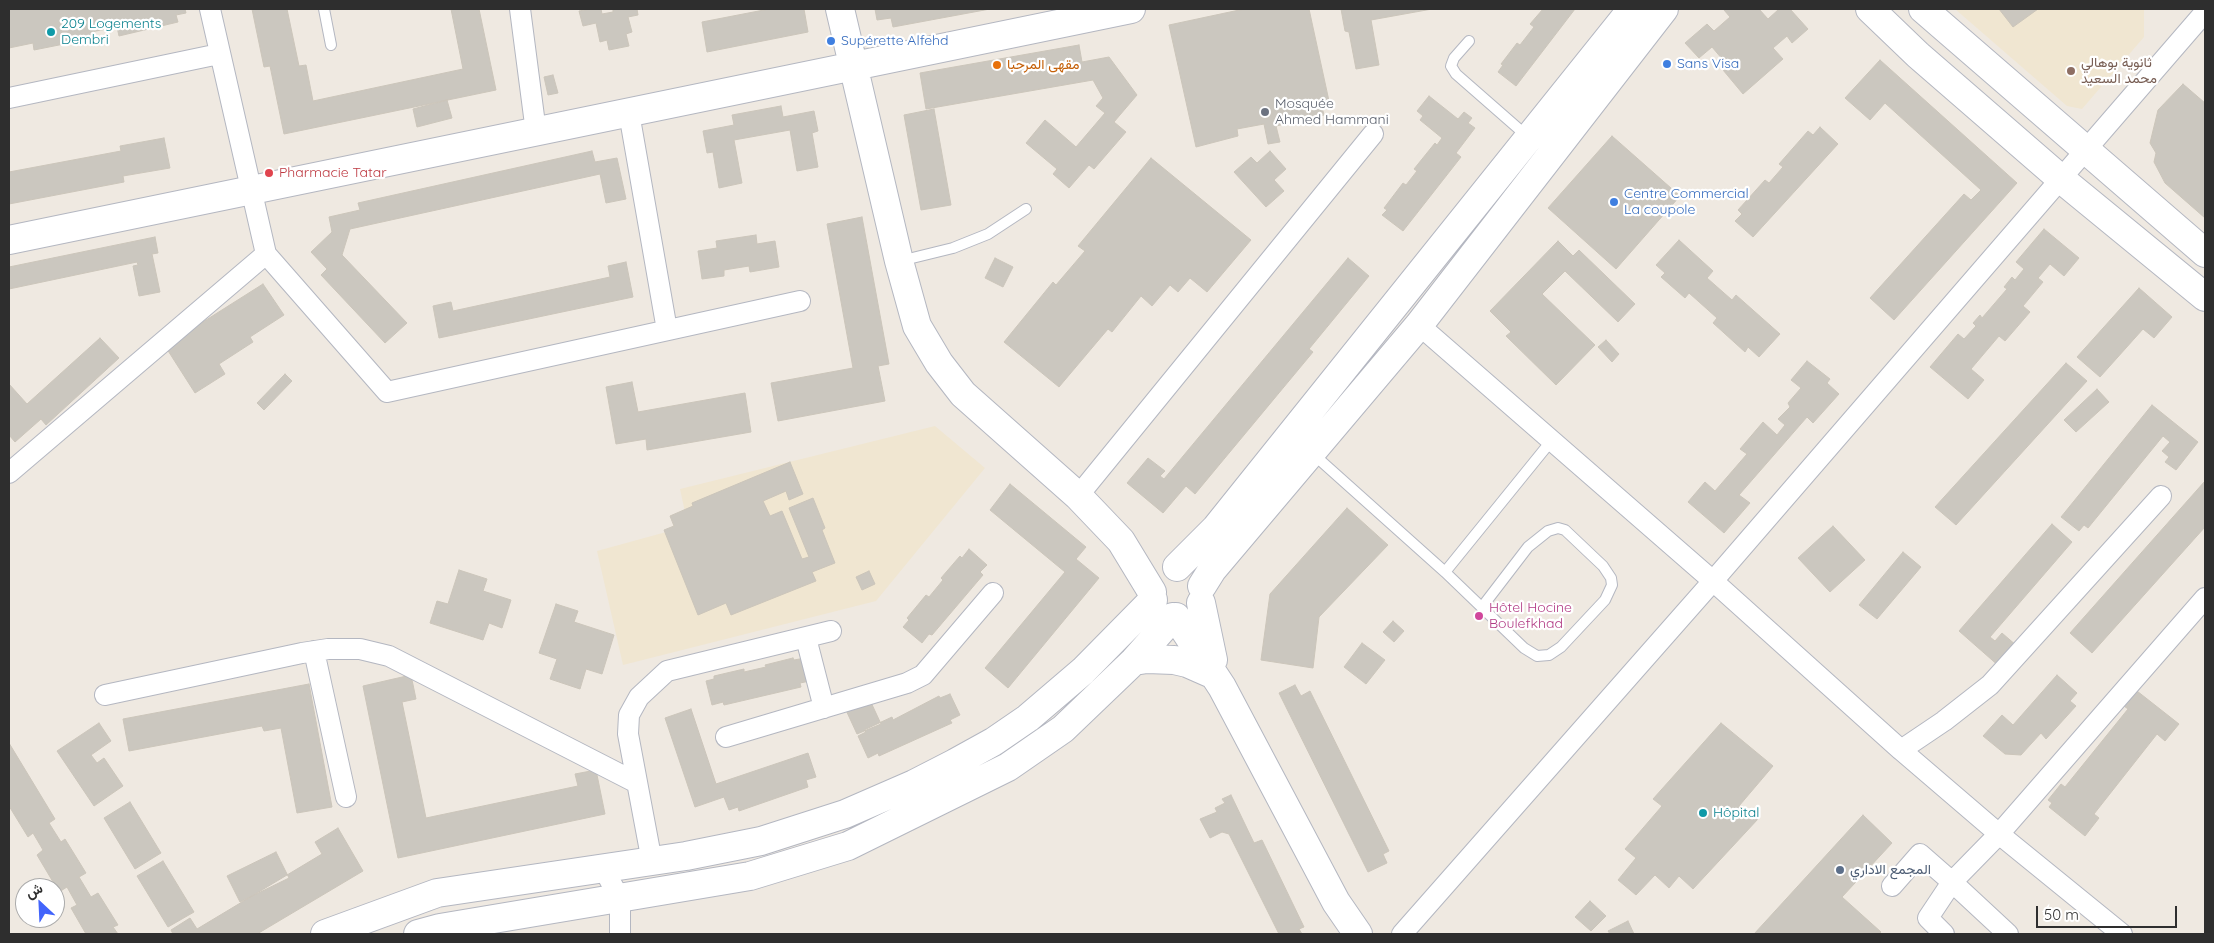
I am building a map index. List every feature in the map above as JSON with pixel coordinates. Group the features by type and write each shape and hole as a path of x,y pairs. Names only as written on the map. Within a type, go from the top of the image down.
{"main road":[{"path":"840,9 899,261 917,326 939,364 963,394 1078,496 1121,541 1163,607 1217,681 1336,902 1358,934"},
{"path":"9,240 1131,9"},
{"path":"418,934 440,928 750,876 848,846 1008,768 1063,729 1134,661 1163,607 1157,577 1162,572 1176,567 1216,528 1632,9"},
{"path":"1163,607 1189,615 1196,610 1212,570 1418,325 1664,9"},
{"path":"1870,9 1918,55 2061,179 2205,297"},
{"path":"1923,9 2205,253"},
{"path":"1121,541 1176,567 1192,571 1199,578 1209,646 1217,681"},
{"path":"326,934 437,892 652,862 761,841 845,814 914,784 993,742 1046,704 1100,655 1163,607"},
{"path":"1134,661 1147,658 1188,663 1217,681"}],"street":[{"path":"210,9 266,254 386,392 800,301"},
{"path":"520,9 536,132"},
{"path":"1402,934 1713,581 2205,12"},
{"path":"9,98 219,54"},
{"path":"629,113 668,330"},
{"path":"1078,496 1373,134"},
{"path":"9,473 266,254"},
{"path":"1418,325 1713,581 1901,750 1999,834 2122,934"},
{"path":"1901,750 1944,721 1990,684 2161,496"},
{"path":"726,737 907,683 923,675 993,592"},
{"path":"1944,934 1928,918 1952,882 1999,834 2205,598"},
{"path":"652,862 628,734 629,715 639,696 667,671 831,631"},
{"path":"806,638 824,708"},
{"path":"105,695 314,651 360,649 389,656 637,783"},
{"path":"314,651 346,797"},
{"path":"1892,886 1920,854 2008,934"},
{"path":"602,868 620,899 620,934"}],"lane":[{"path":"324,9 331,45"},
{"path":"1469,41 1454,58 1451,66 1456,74 1528,138"},
{"path":"899,261 953,248 988,234 1026,209"},
{"path":"1445,572 1552,440"},
{"path":"1312,453 1445,572 1524,648 1537,656 1549,655 1561,648 1605,600 1612,585 1611,578 1603,566 1565,530 1558,528 1548,531 1528,547 1482,607"}],"shaded area":[{"name":"ثانوية بوهالي محمد السعيد","path":"1955,9 2144,9 2144,37 2082,109 2067,106"},
{"path":"935,426 985,468 876,601 623,665 597,551 688,526 680,489"}],"building":[{"name":"209 Logements Dembri","path":"9,9 185,9 186,13 176,15 178,22 119,36 117,27 91,32 94,38 34,50 33,43 9,48"},
{"path":"252,9 287,9 299,66 306,65 313,101 463,69 451,9 479,9 496,90 284,134 270,66 264,67"},
{"path":"601,9 602,14 613,12 613,9 637,9 638,15 628,17 632,32 626,34 629,46 609,50 607,40 600,42 596,23 583,26 579,11"},
{"path":"769,9 804,9 808,32 707,52 702,22"},
{"path":"875,9 990,9 893,27 891,18 877,20"},
{"path":"1244,9 1309,9 1329,101 1321,103 1324,115 1276,126 1280,142 1268,144 1264,124 1237,129 1238,136 1196,147 1169,25"},
{"path":"1341,9 1432,9 1371,20 1379,65 1356,69 1349,32 1345,31"},
{"path":"1543,9 1575,9 1516,86 1498,72 1503,65 1501,64 1517,43 1520,45 1534,27 1530,24"},
{"path":"1759,9 1768,19 1779,9 1790,9 1808,29 1792,43 1787,36 1773,48 1783,59 1743,94 1718,64 1723,60 1712,47 1699,58 1685,43 1707,24 1714,31 1730,17 1724,10"},
{"path":"1999,9 2038,9 2013,27"},
{"path":"1079,45 1082,62 1109,57 1137,95 1114,122 1126,132 1094,169 1089,165 1069,188 1053,174 1057,169 1026,143 1045,120 1076,147 1105,113 1096,106 1103,98 1093,80 926,109 920,73"},
{"path":"1880,60 2017,183 1894,320 1870,298 1964,194 1971,200 1981,190 1885,103 1870,120 1845,98"},
{"path":"553,75 558,93 548,95 544,77"},
{"path":"2183,84 2205,103 2205,218 2165,183 2154,162 2156,153 2150,143 2158,110"},
{"path":"1429,96 1458,119 1464,112 1472,118 1468,123 1475,128 1456,153 1461,157 1403,231 1382,215 1387,210 1384,208 1403,183 1406,185 1417,171 1414,169 1435,143 1437,145 1442,138 1420,120 1423,116 1417,111"},
{"path":"447,100 452,118 417,127 413,109"},
{"path":"781,106 783,117 814,111 818,131 812,133 818,167 797,171 790,130 734,140 742,183 719,188 713,152 707,153 703,131 734,125 732,115"},
{"path":"934,109 951,205 921,210 904,115"},
{"path":"1820,127 1838,144 1753,237 1735,221 1742,214 1738,210 1765,180 1769,183 1783,167 1779,164 1808,131 1813,135"},
{"name":"Centre Commercial La coupole","path":"1612,136 1680,196 1616,269 1548,208"},
{"path":"164,138 170,168 123,176 124,182 9,204 9,172 121,151 120,146"},
{"path":"592,151 595,162 617,158 626,199 606,203 600,174 350,229 342,255 407,323 385,343 321,275 327,269 311,252 332,232 329,217 360,210 358,203"},
{"path":"1270,151 1286,169 1274,180 1284,191 1266,207 1234,172 1251,157 1257,163"},
{"path":"1151,158 1251,240 1207,292 1190,278 1178,292 1170,285 1152,306 1141,296 1112,332 1108,329 1059,387 1004,342 1053,282 1056,285 1085,251 1078,246"},
{"path":"862,217 889,364 878,366 885,401 778,421 771,383 853,368 827,224"},
{"path":"2044,229 2079,258 2064,276 2050,264 2038,278 2043,282 2023,306 2030,312 2005,341 1999,336 1971,369 1984,380 1968,399 1930,367 1958,334 1964,339 1976,326 1973,323 1980,315 1982,318 2007,289 2004,287 2012,277 2015,280 2024,269 2016,262"},
{"path":"756,235 757,244 775,241 779,267 750,272 749,266 724,270 724,276 702,279 698,251 717,248 716,241"},
{"path":"155,237 158,253 152,254 160,292 139,296 133,266 138,265 137,262 9,289 9,267"},
{"path":"1679,240 1713,271 1707,278 1732,300 1736,295 1780,334 1759,357 1748,347 1745,352 1713,323 1717,318 1689,293 1685,298 1661,277 1665,273 1656,265"},
{"path":"1558,241 1573,256 1579,250 1635,304 1618,322 1565,271 1542,294 1595,345 1556,385 1506,336 1511,332 1490,311"},
{"path":"995,258 1013,267 1003,287 985,278"},
{"path":"1348,258 1369,276 1309,349 1313,352 1195,494 1186,486 1163,513 1127,483 1148,458 1165,471 1160,476 1164,479"},
{"path":"626,262 633,297 439,338 433,306 451,302 453,311 610,277 608,266"},
{"path":"263,284 284,315 250,337 253,342 219,364 225,374 195,393 165,346"},
{"path":"2139,288 2172,317 2154,338 2143,329 2100,377 2077,357"},
{"path":"100,338 119,358 46,425 41,419 15,442 9,435 9,384 27,404"},
{"path":"1606,340 1619,354 1612,362 1598,347"},
{"path":"1807,361 1830,379 1827,383 1839,394 1813,423 1807,417 1739,495 1750,503 1724,533 1688,502 1705,482 1715,491 1747,454 1740,449 1763,422 1777,435 1785,425 1778,419 1790,407 1788,403 1801,388 1791,380"},
{"path":"2066,363 2087,381 1956,525 1935,507"},
{"path":"285,374 292,381 264,410 257,403"},
{"path":"632,382 638,412 745,393 751,432 647,450 646,439 616,444 606,387"},
{"path":"2097,389 2109,402 2076,432 2064,420"},
{"path":"2152,405 2198,442 2176,470 2165,462 2169,457 2162,451 2170,442 2163,436 2088,528 2084,525 2079,531 2061,517"},
{"path":"790,462 803,494 789,500 786,491 763,501 770,516 782,511 802,559 809,557 789,508 813,498 825,528 822,530 835,563 812,572 816,581 731,615 726,603 698,615 664,530 674,526 670,516 693,506 692,503"},
{"path":"2205,481 2205,527 2092,653 2070,633"},
{"path":"1010,484 1086,547 1076,559 1099,578 1008,688 985,668 1065,572 990,510"},
{"path":"1347,508 1388,545 1319,617 1313,668 1261,660 1270,594"},
{"path":"2052,524 2072,542 1990,637 1995,641 2002,633 2017,646 2000,667 1959,631"},
{"path":"1833,526 1865,560 1830,592 1798,558"},
{"path":"969,549 987,565 980,572 983,575 932,635 929,634 922,643 903,627 909,620 907,618 926,595 929,597 943,580 941,578 960,556 962,558"},
{"path":"1903,552 1921,567 1877,619 1859,605"},
{"path":"459,570 487,579 483,591 511,600 502,628 489,623 483,640 430,623 437,601 448,604"},
{"path":"869,571 875,584 862,590 856,577"},
{"path":"556,604 578,611 574,622 614,635 602,674 586,669 580,689 550,679 557,659 539,653"},
{"path":"1393,621 1404,631 1394,642 1383,632"},
{"path":"1362,643 1385,660 1366,684 1344,667"},
{"path":"793,658 794,660 805,658 810,681 800,683 801,687 724,705 723,702 712,705 706,681 714,679 714,676 744,669 744,672 766,667 765,665"},
{"path":"411,675 416,699 402,702 426,818 578,786 575,774 596,770 605,814 398,858 363,686"},
{"path":"2057,675 2077,693 2070,701 2076,706 2046,739 2041,733 2021,755 2005,754 1983,736 2002,715 2013,725"},
{"path":"309,684 332,807 297,813 281,728 264,731 262,726 129,751 123,719"},
{"path":"1295,685 1301,696 1310,691 1389,851 1383,854 1387,863 1368,872 1279,693"},
{"path":"2137,691 2179,724 2165,741 2157,734 2094,814 2099,818 2085,836 2049,807 2052,803 2048,800 2061,784 2065,787 2128,709 2124,706"},
{"path":"950,694 960,715 950,720 952,723 879,756 878,753 868,758 858,736 866,732 864,730 892,717 893,720 939,696 940,698"},
{"path":"869,698 881,724 857,734 845,708"},
{"path":"691,709 716,784 808,753 816,777 806,780 808,787 739,811 738,807 729,810 724,797 695,807 665,718"},
{"path":"99,723 111,741 91,755 97,763 104,758 123,786 94,806 57,751"},
{"name":"Hôpital","path":"1721,723 1773,766 1739,806 1758,819 1693,889 1679,876 1669,888 1655,875 1636,895 1618,880 1636,858 1625,849 1662,806 1653,799"},
{"path":"9,743 55,819 49,823 61,842 65,839 86,873 79,877 91,897 98,893 118,925 113,927 118,934 86,934 71,908 77,905 67,887 65,888 65,878 51,878 37,855 43,850 33,833 28,837 9,806"},
{"path":"1231,795 1254,843 1262,840 1304,927 1299,929 1302,934 1279,934 1229,834 1222,832 1210,838 1200,819 1217,812 1215,808 1225,803 1222,799"},
{"path":"130,802 161,853 135,869 104,818"},
{"name":"المجمع الاداري","path":"1863,815 1892,843 1842,897 1881,932 1879,934 1754,934"},
{"path":"338,828 363,871 257,934 173,934 171,930 190,918 197,929 322,854 315,842"},
{"path":"276,852 289,878 240,902 227,876"},
{"path":"163,861 194,912 168,927 137,876"},
{"path":"1590,901 1606,916 1591,931 1575,917"},
{"path":"1628,921 1634,934 1610,934 1608,931"}],"place":[{"name":"209 Logements Dembri","path":"51,32"},
{"name":"Supérette Alfehd","path":"831,41"},
{"name":"Sans Visa","path":"1667,64"},
{"name":"مقهى المرحبا","path":"997,65"},
{"name":"ثانوية بوهالي محمد السعيد","path":"2071,71"},
{"name":"Mosquée Ahmed Hammani","path":"1265,112"},
{"name":"Pharmacie Tatar","path":"269,173"},
{"name":"Centre Commercial La coupole","path":"1614,202"},
{"name":"Hôtel Hocine Boulefkhad","path":"1479,616"},
{"name":"Hôpital","path":"1703,813"},
{"name":"المجمع الاداري","path":"1840,870"}]}
